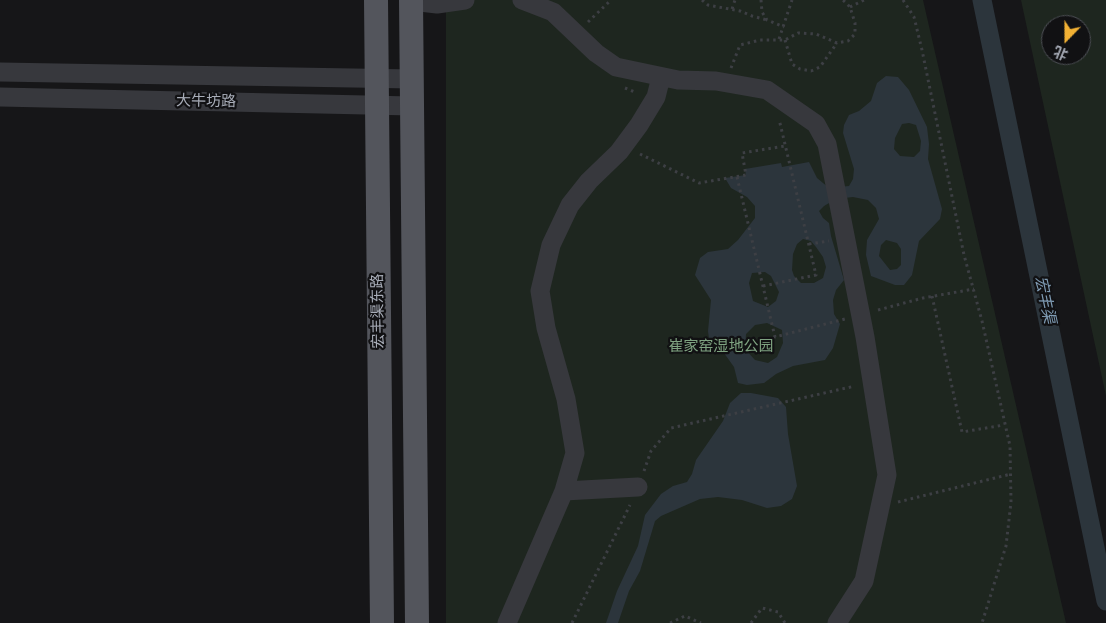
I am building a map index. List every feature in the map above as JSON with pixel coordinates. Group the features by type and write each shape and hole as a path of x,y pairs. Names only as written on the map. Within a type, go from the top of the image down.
{"main road":[{"name":"宏丰渠东路","path":"376,0 382,623"},
{"path":"411,0 417,623"}],"street":[{"path":"411,0 437,4 465,0"},
{"path":"522,0 553,12 596,53 616,67 662,77 767,90 816,124 827,144 873,382 887,475 882,506 864,581 837,623"},
{"name":"大牛坊路","path":"0,72 378,80 412,79"},
{"path":"507,623 509,613 534,565 564,491 575,453 566,399 546,328 540,291 552,245 570,205 589,180 624,146 656,97 662,77"},
{"name":"大牛坊路","path":"0,97 412,106"},
{"path":"564,491 638,487"}],"path":[{"path":"576,33 611,0"},
{"path":"702,0 708,5 732,9 767,20 784,28"},
{"path":"732,9 735,0"},
{"path":"761,0 762,12 767,20"},
{"path":"779,40 784,28 786,12 792,0"},
{"path":"730,84 731,69 740,45 760,40 785,40 798,33 816,34 838,43 848,41 855,34 855,23 850,7 843,0"},
{"path":"850,7 864,0"},
{"path":"903,0 914,17 922,50 964,255 974,289 1010,446 1011,502 1006,546 982,623"},
{"path":"785,40 792,64 800,70 811,71 820,67 838,43"},
{"path":"762,286 816,275 778,113"},
{"path":"624,146 699,183 746,175 742,153 785,146"},
{"path":"737,177 775,337 932,296 974,289"},
{"path":"932,296 962,432 1004,425"},
{"path":"572,623 638,487 651,451 671,428 873,382"},
{"path":"882,506 1011,474"},
{"path":"751,623 762,608 778,612 785,623"},
{"path":"670,623 685,616 701,623"}],"green space":[{"name":"崔家窑湿地公园","path":"446,0 923,0 1066,623 446,623"},
{"path":"1021,0 1106,0 1106,396"}],"shaded area":[{"path":"886,76 898,77 909,90 927,127 928,159 942,209 940,219 919,241 912,275 904,285 895,285 871,276 866,255 867,240 879,219 876,208 868,200 853,197 836,199 824,206 819,211 829,223 844,280 836,290 833,300 834,314 840,324 833,348 825,360 793,366 776,374 764,383 747,385 738,383 734,367 724,353 710,346 708,331 711,300 695,275 700,258 708,252 728,249 738,240 755,218 755,206 747,197 731,188 725,178 746,175 745,169 781,163 782,167 809,162 817,178 829,188 849,186 853,179 854,169 843,133 844,125 849,115 859,111 871,101 877,83","holes":["902,124 916,125 921,141 920,151 914,157 900,156 894,149 895,138","803,239 811,241 816,247 823,257 826,267 823,278 814,283 801,283 794,276 792,270 793,254 797,244","886,240 897,243 901,249 901,265 897,269 890,270 879,256 881,245","765,272 771,276 779,292 776,301 768,307 753,301 749,283 752,273","767,323 782,330 783,343 777,357 768,363 755,360 745,349 746,334 755,325"]},
{"path":"741,393 778,398 786,407 788,434 797,486 792,499 781,506 767,508 742,500 718,497 700,499 661,516 655,521 640,571 629,591 618,623 606,623 617,591 638,546 645,515 661,494 673,486 687,482 692,474 696,460 723,421 730,403"}],"waterway":[{"name":"宏丰渠","path":"982,0 1106,601"}]}
